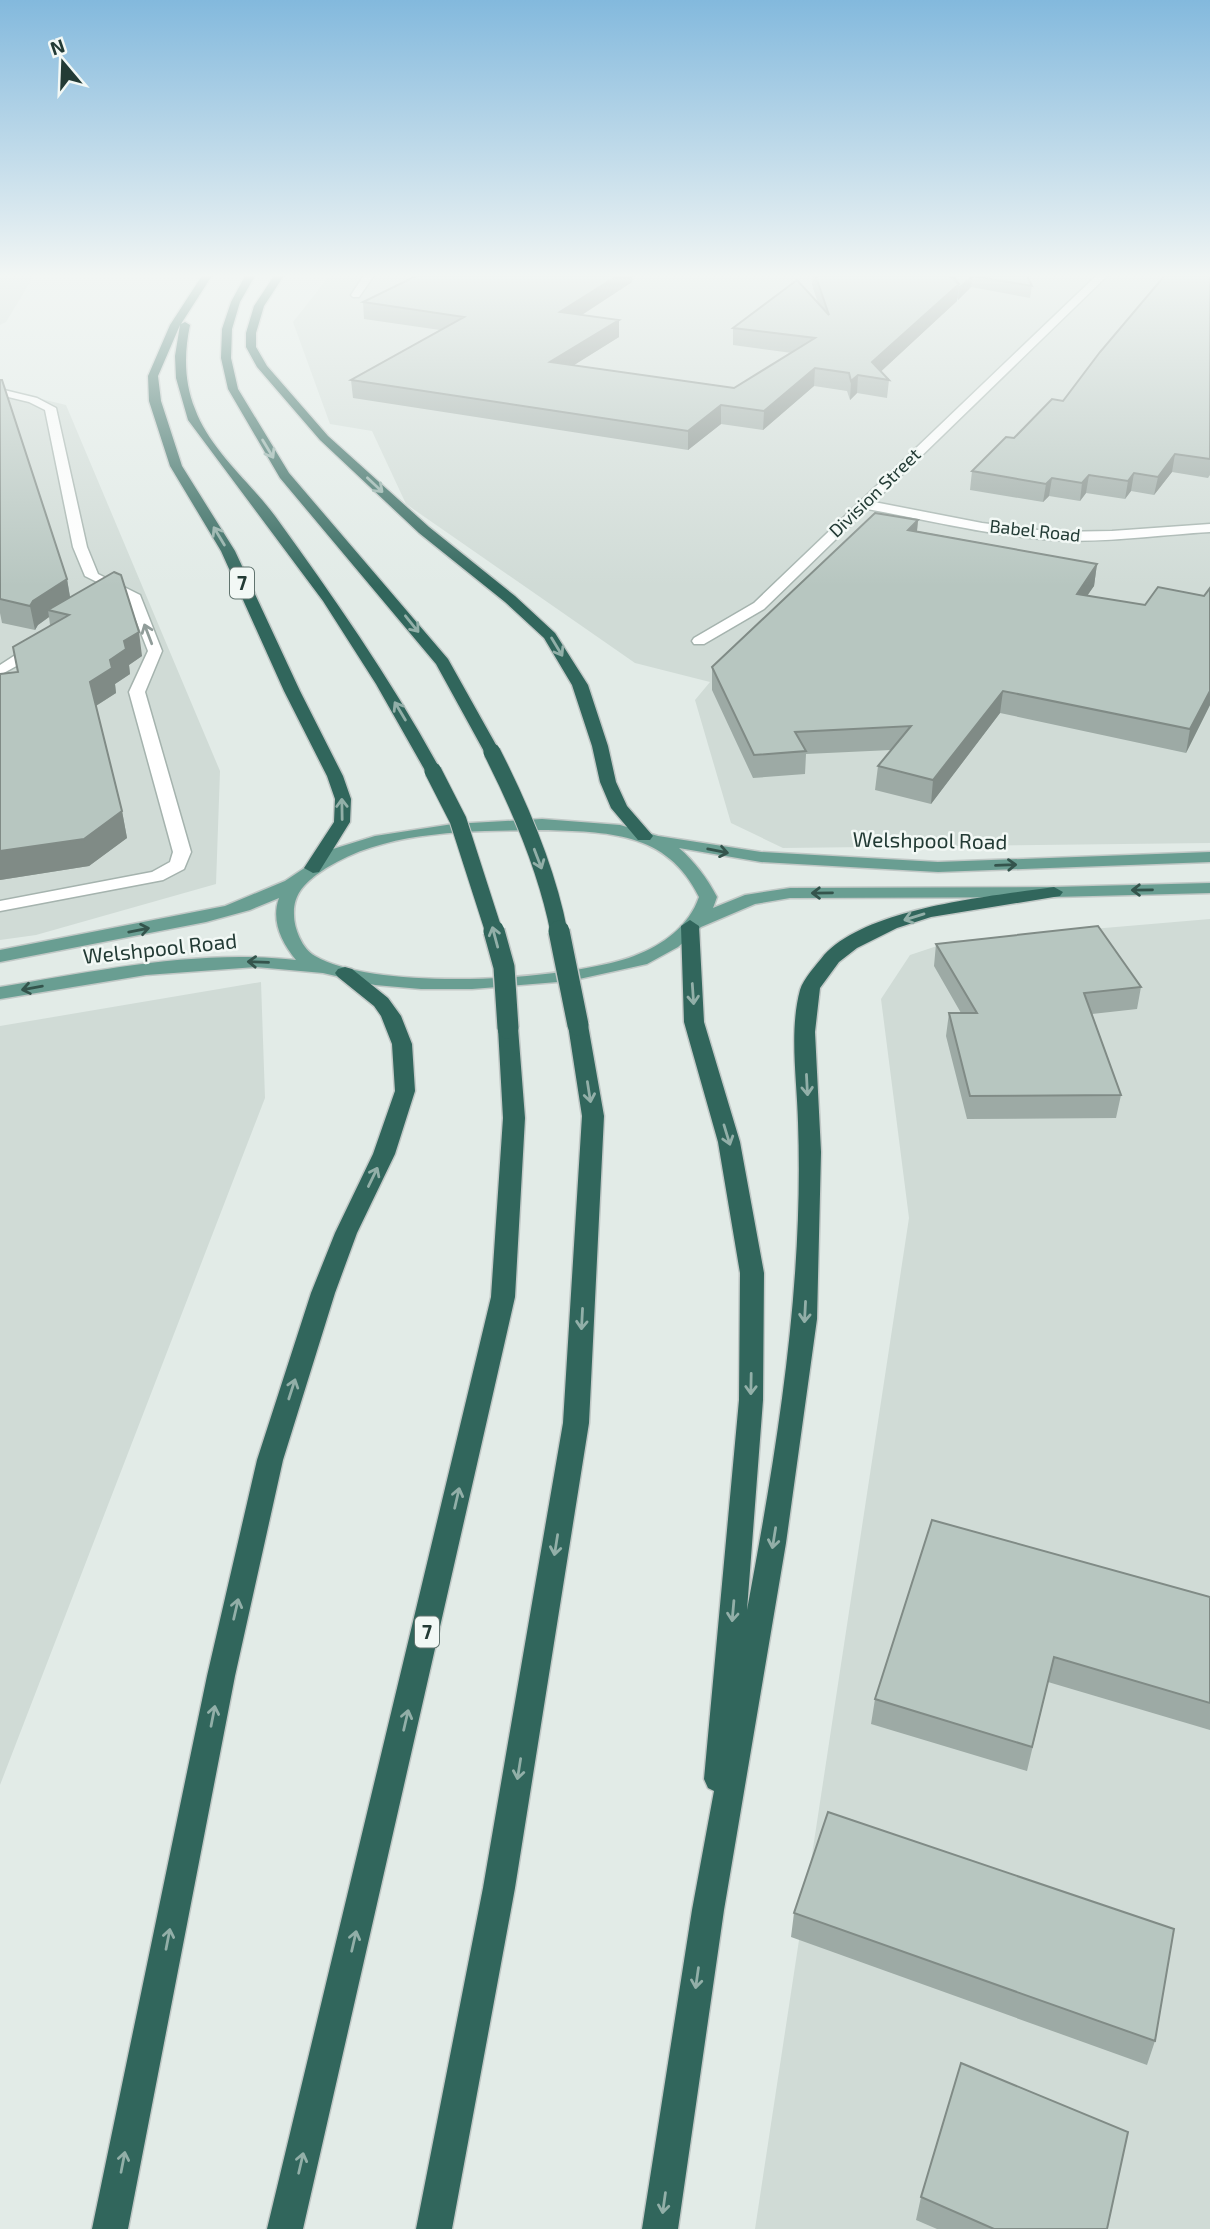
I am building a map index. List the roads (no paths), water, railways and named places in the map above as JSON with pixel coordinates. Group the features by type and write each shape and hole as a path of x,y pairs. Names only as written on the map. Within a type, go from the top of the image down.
{"highway":[{"name":"7","path":"153,378 155,401 176,466 228,551 335,776 343,799 342,822 313,868"},
{"name":"7","path":"181,378 190,411 214,449 333,603 402,713 458,820 484,895 503,967 514,1118 503,1297 411,1703 285,2229"},
{"path":"229,378 284,475 443,662 510,787 551,891 593,1116 576,1423 499,1888 434,2229"},
{"path":"272,378 324,438 424,530 510,599 550,636 580,685 600,746 608,782 619,808 647,837"},
{"path":"660,2229 708,1910 774,1543 805,1319 810,1152 805,1032 810,988 832,958 850,944 891,924 939,910 1054,892"},
{"path":"692,924 694,1022 729,1142 752,1273 751,1400 708,1910"},
{"path":"110,2229 221,1676 270,1460 323,1293 346,1233 384,1154 405,1091 402,1044 391,1016 380,1002 335,971"}],"main road":[{"name":"Welshpool Road","path":"0,956 191,920 245,906 298,880 344,850 375,841 460,829 574,825 611,829 761,858 938,867 1210,858"},
{"path":"647,837 676,854 705,891 706,903 692,924"},
{"path":"298,880 284,907 284,924 300,953 335,971"},
{"path":"692,924 738,903 777,894 1210,888"},
{"name":"Welshpool Road","path":"0,993 146,969 256,961 391,981 463,983 563,976 607,970 639,961 682,937 692,924"}],"street":[{"name":"Division Street","path":"699,641 759,606 995,378"},
{"path":"0,392 33,400 50,408 80,547 92,576 108,589 133,594 155,651 137,692 182,852 178,865 157,876 0,906"},
{"name":"Babel Road","path":"862,504 1054,536 1210,528"},
{"path":"0,671 35,650 44,630"}]}
